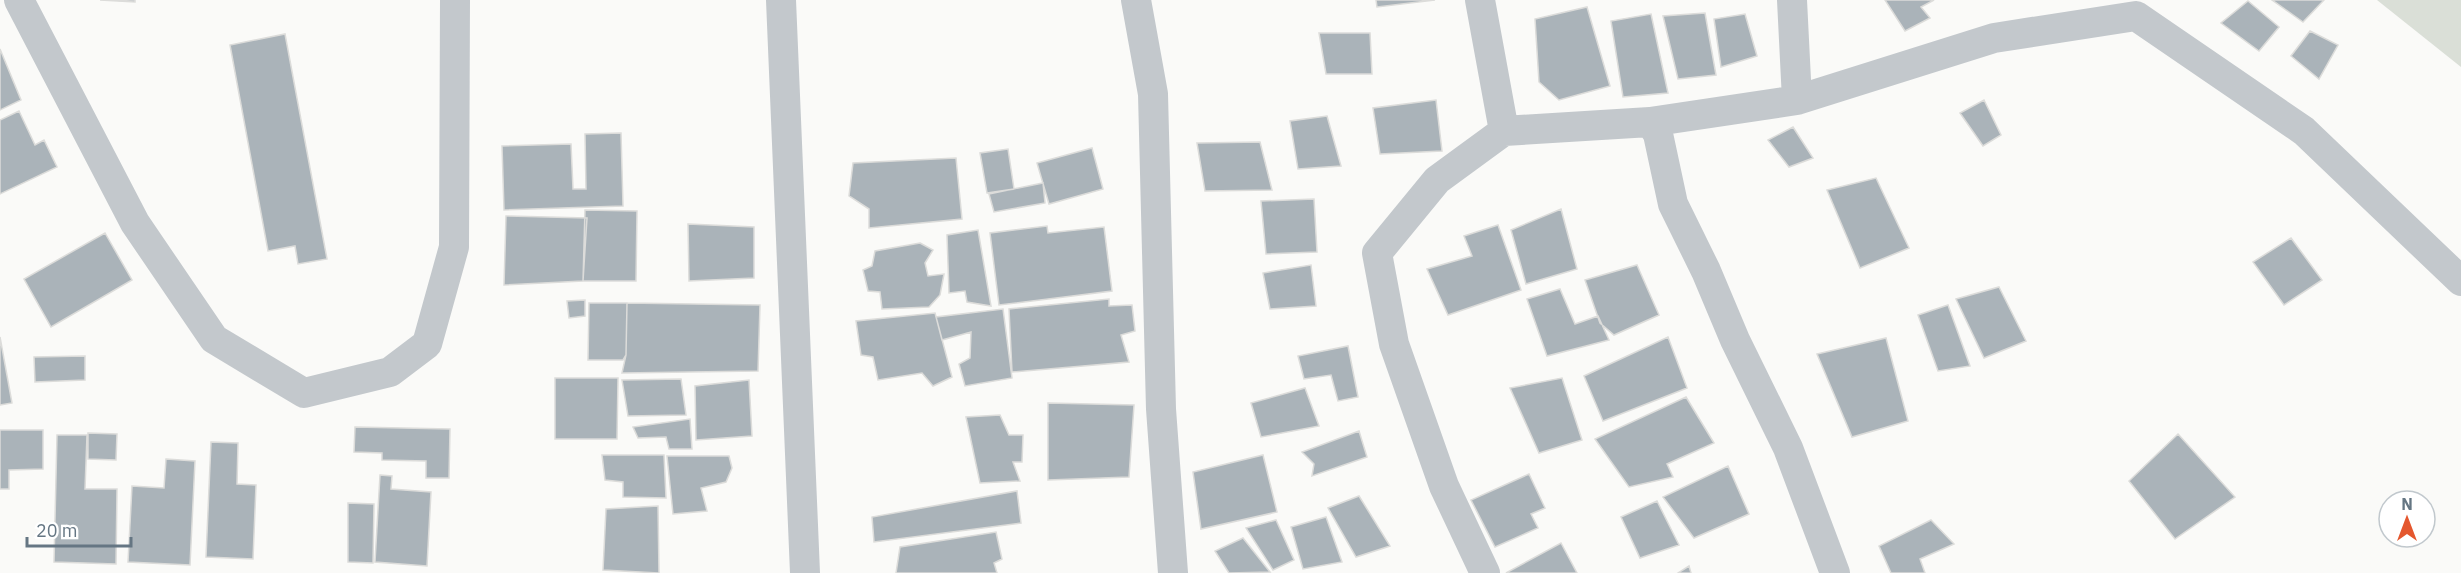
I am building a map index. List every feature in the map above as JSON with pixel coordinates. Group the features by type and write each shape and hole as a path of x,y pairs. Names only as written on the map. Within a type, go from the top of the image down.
{"street":[{"path":"19,0 135,223 213,339 304,393 390,372 427,344 454,247 455,0"},
{"path":"781,0 805,573"},
{"path":"1136,0 1154,94 1161,409 1173,573"},
{"path":"1480,0 1504,131"},
{"path":"1792,0 1797,100"},
{"path":"1485,573 1444,486 1394,344 1377,253 1437,180 1504,131 1650,122 1797,100 1994,38 2136,16 2304,131 2461,281"},
{"path":"1650,122 1658,134 1673,204 1788,448 1836,573"}],"shaded area":[{"path":"2377,0 2461,0 2461,67"}],"building":[{"path":"100,0 135,0 135,2"},
{"path":"1376,0 1435,0 1377,7"},
{"path":"1885,0 1934,0 1921,7 1930,18 1905,31"},
{"path":"2272,0 2324,0 2303,22"},
{"path":"2248,1 2279,27 2259,51 2221,23"},
{"path":"1587,7 1610,86 1559,100 1539,82 1535,19"},
{"path":"1705,13 1716,75 1678,79 1663,16"},
{"path":"1651,14 1668,93 1623,97 1611,21"},
{"path":"1745,14 1757,56 1721,67 1714,19"},
{"path":"2310,31 2338,45 2319,79 2291,56"},
{"path":"1319,33 1370,33 1372,74 1326,74"},
{"path":"285,34 327,259 298,264 295,246 268,251 230,45"},
{"path":"0,49 21,100 0,110"},
{"path":"1436,100 1442,151 1380,154 1373,108"},
{"path":"1984,100 2001,135 1983,146 1960,113"},
{"path":"19,111 35,145 44,140 57,167 0,194 0,120"},
{"path":"1327,116 1341,166 1298,169 1290,121"},
{"path":"1793,127 1813,158 1789,167 1768,140"},
{"path":"621,133 623,206 504,210 502,146 571,144 573,189 586,189 585,134"},
{"path":"1260,142 1272,190 1205,191 1197,143"},
{"path":"1092,148 1103,189 1049,204 1037,163"},
{"path":"1008,149 1014,189 987,193 980,153"},
{"path":"956,158 962,219 869,228 869,209 849,196 853,163"},
{"path":"1876,178 1909,248 1860,268 1827,190"},
{"path":"1043,183 1045,203 994,212 989,194"},
{"path":"1314,199 1317,252 1266,254 1261,201"},
{"path":"1561,209 1577,269 1526,284 1511,230"},
{"path":"585,210 637,211 636,281 583,281"},
{"path":"506,216 587,218 583,281 504,285"},
{"path":"688,224 754,227 754,278 689,281"},
{"path":"1498,225 1521,290 1448,315 1427,269 1472,256 1464,236"},
{"path":"1047,226 1048,233 1104,227 1112,291 999,305 990,233"},
{"path":"978,230 991,306 967,302 965,291 949,293 947,235"},
{"path":"105,233 132,280 51,327 24,279"},
{"path":"2291,238 2322,280 2284,305 2253,262"},
{"path":"920,243 933,250 925,263 928,276 944,274 940,295 929,307 882,309 880,292 868,291 863,270 872,266 875,251"},
{"path":"1311,265 1316,306 1270,309 1263,273"},
{"path":"1637,265 1659,315 1614,335 1600,323 1585,280"},
{"path":"1999,287 2026,341 1984,358 1956,299"},
{"path":"1560,289 1575,324 1598,316 1609,340 1547,356 1527,299"},
{"path":"1109,299 1109,306 1132,305 1135,331 1121,335 1129,362 1012,372 1009,309"},
{"path":"585,300 585,316 569,318 567,301"},
{"path":"589,303 627,303 626,355 623,360 588,360"},
{"path":"627,303 760,305 758,371 622,373 626,355"},
{"path":"1948,305 1970,366 1938,371 1918,315"},
{"path":"1003,309 1012,378 965,386 959,364 970,358 971,332 942,340 936,317"},
{"path":"935,313 952,377 933,386 922,373 878,380 873,357 861,355 856,321"},
{"path":"0,337 12,403 0,405"},
{"path":"1668,337 1687,388 1603,421 1584,376"},
{"path":"1886,338 1908,421 1852,437 1817,354"},
{"path":"1348,346 1358,397 1338,401 1331,375 1304,379 1298,356"},
{"path":"85,356 85,380 35,382 34,357"},
{"path":"555,378 618,378 617,439 555,439"},
{"path":"1562,378 1582,440 1539,453 1510,388"},
{"path":"681,379 686,415 628,416 622,380"},
{"path":"749,380 752,436 696,440 695,386"},
{"path":"1305,388 1319,426 1261,437 1251,403"},
{"path":"1686,397 1714,443 1667,464 1673,477 1629,487 1595,439"},
{"path":"1048,403 1134,405 1129,477 1048,480"},
{"path":"1000,415 1009,435 1023,435 1022,462 1013,462 1020,481 980,483 966,417"},
{"path":"690,419 692,449 669,449 666,437 638,438 633,427"},
{"path":"355,427 450,429 449,478 426,478 426,461 382,460 382,453 354,452"},
{"path":"0,430 43,430 43,469 9,470 9,489 0,489"},
{"path":"1359,431 1367,457 1312,476 1314,464 1302,452"},
{"path":"88,433 117,434 116,460 88,459"},
{"path":"2178,434 2235,497 2175,539 2129,481"},
{"path":"57,435 87,435 85,489 117,489 116,564 54,562"},
{"path":"211,442 238,443 237,484 256,485 253,559 206,557"},
{"path":"602,455 664,455 666,498 623,497 623,482 605,480"},
{"path":"1263,455 1277,512 1201,529 1193,472"},
{"path":"667,456 729,456 732,468 726,482 701,488 707,511 673,514"},
{"path":"166,459 195,461 190,565 128,562 132,486 164,488"},
{"path":"1728,466 1749,514 1694,538 1663,497"},
{"path":"1529,474 1545,508 1531,514 1538,528 1495,547 1471,500"},
{"path":"380,475 392,476 391,489 431,492 427,566 375,562"},
{"path":"1017,491 1021,523 874,542 872,517"},
{"path":"1359,496 1390,546 1356,557 1328,508"},
{"path":"1657,501 1679,545 1640,558 1621,517"},
{"path":"348,503 374,504 373,563 348,562"},
{"path":"658,506 659,573 603,570 606,509"},
{"path":"1326,517 1342,562 1303,569 1291,527"},
{"path":"1276,520 1294,560 1273,570 1246,528"},
{"path":"1931,520 1954,544 1920,559 1925,573 1891,573 1879,546"},
{"path":"996,532 1002,559 994,563 997,573 896,573 900,547"},
{"path":"1243,538 1270,572 1229,573 1215,551"},
{"path":"1561,543 1577,573 1506,573"},
{"path":"1689,566 1691,573 1678,573"}]}
